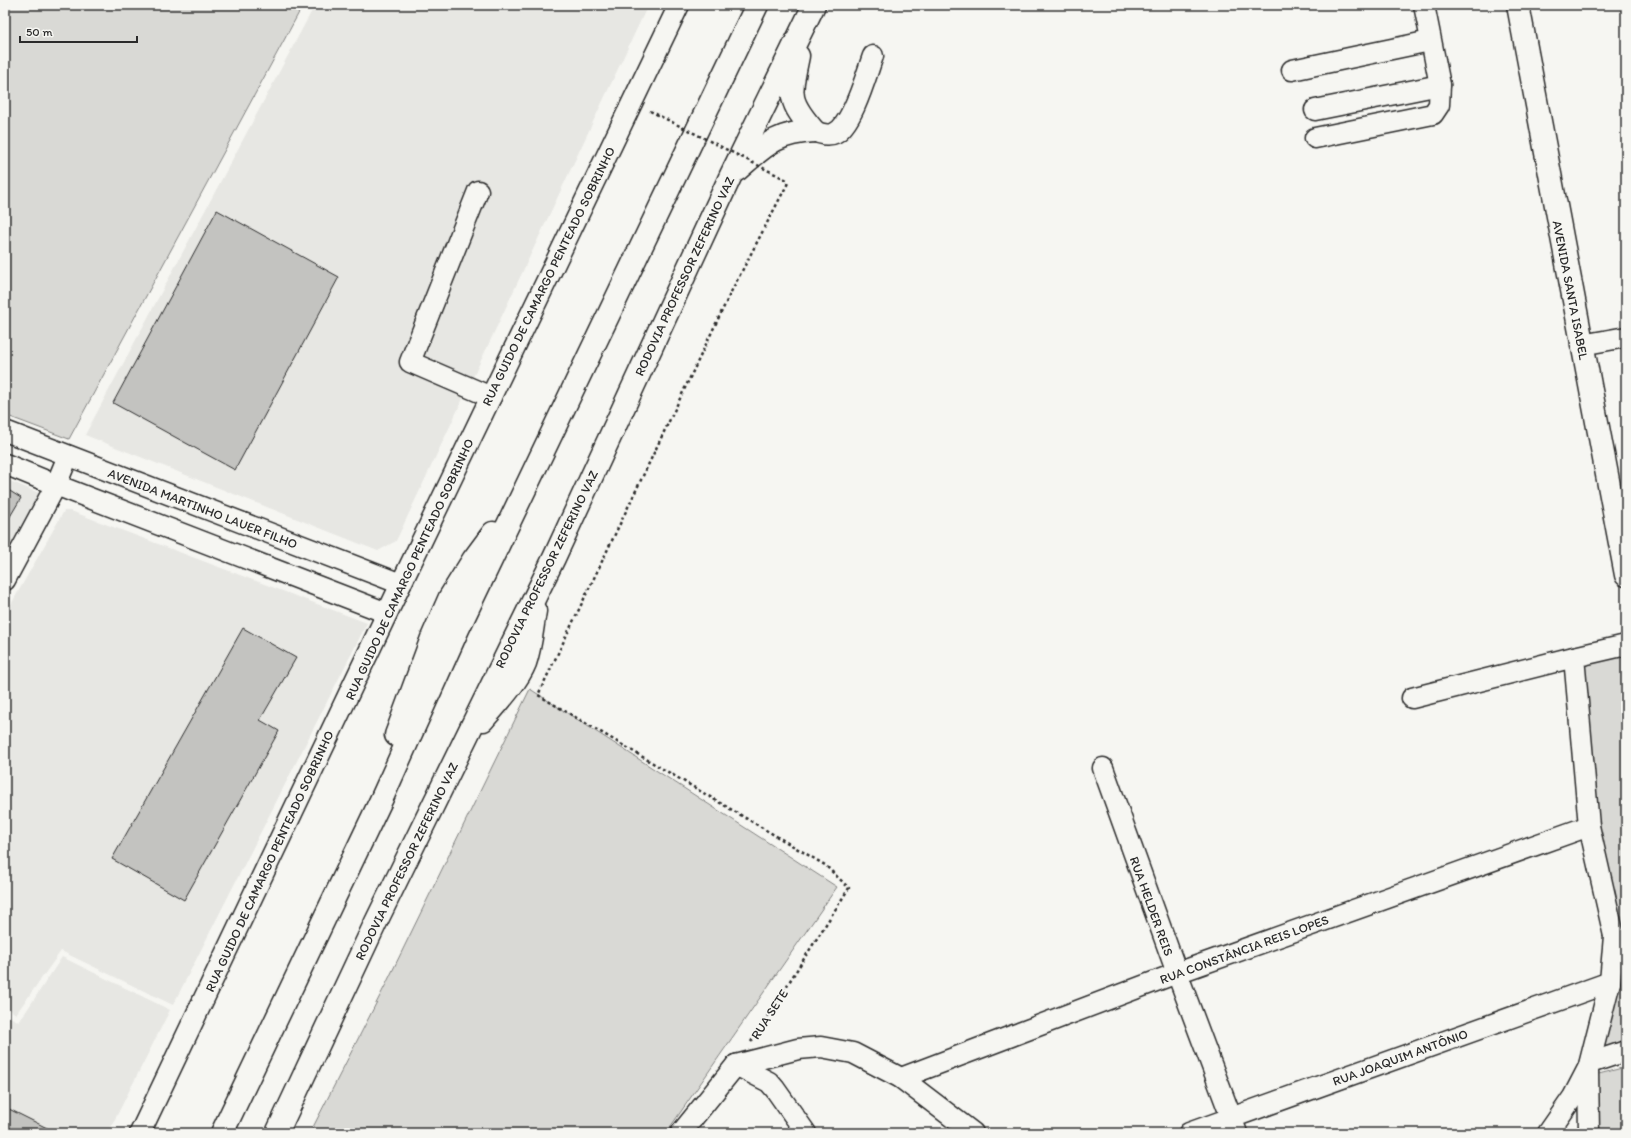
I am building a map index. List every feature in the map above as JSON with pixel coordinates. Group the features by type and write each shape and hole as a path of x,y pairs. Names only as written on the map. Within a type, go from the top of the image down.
{"main road":[{"path":"721,80 746,5"},
{"path":"222,1133 382,798 458,630 757,5"},
{"name":"RODOVIA PROFESSOR ZEFERINO VAZ","path":"277,1133 376,922 548,568 731,175 814,5"},
{"name":"AVENIDA SANTA ISABEL","path":"1518,5 1581,345 1626,575"},
{"path":"802,29 792,85 793,102 802,118 814,131"},
{"path":"731,175 766,145 781,136 798,132 814,131"}],"street":[{"name":"RUA GUIDO DE CAMARGO PENTEADO SOBRINHO","path":"140,1133 401,584 679,5"},
{"path":"1315,138 1433,114 1439,105 1440,85 1424,5"},
{"path":"1292,70 1430,41"},
{"path":"814,131 822,134 834,133 846,125 873,56"},
{"path":"1315,110 1440,85"},
{"path":"478,190 410,362 491,397"},
{"path":"1581,345 1626,337"},
{"name":"AVENIDA MARTINHO LAUER FILHO","path":"5,431 401,584"},
{"path":"5,580 56,485 68,456"},
{"path":"5,464 388,613"},
{"path":"1412,698 1626,645"},
{"path":"1548,1133 1573,1097 1589,1066 1610,982 1614,936 1589,826 1574,657"},
{"name":"RUA HELDER REIS","path":"1103,768 1177,973 1235,1125"},
{"name":"RUA CONSTÂNCIA REIS LOPES","path":"901,1078 1177,973 1589,826"},
{"name":"RUA JOAQUIM ANTÔNIO","path":"1189,1133 1235,1125 1610,982"},
{"path":"681,1133 736,1066 798,1049 821,1046 853,1053 901,1078 973,1133"},
{"path":"1589,1066 1626,1051"},
{"path":"736,1066 768,1082 775,1089 806,1133"},
{"path":"1589,1066 1589,1133"}],"path":[{"name":"RUA SETE","path":"650,111 789,181 731,292 538,695 825,865 849,888 736,1066"}],"shaded area":[{"path":"5,5 303,5 69,439 5,415"},
{"path":"315,5 648,5 396,541 378,551 85,435"},
{"path":"5,479 39,493 5,555"},
{"path":"64,511 71,511 367,623 173,1005 61,951 16,1014 5,1007 5,615"},
{"path":"1626,649 1626,1043 1602,1053 1623,939 1595,823 1582,659"},
{"path":"530,689 837,887 666,1133 310,1133 386,984"},
{"path":"62,957 170,1010 108,1133 5,1133 5,1014 19,1022"},
{"path":"1626,1067 1626,1133 1591,1133 1591,1076"}],"building":[{"path":"217,210 339,277 235,470 113,403"},
{"path":"5,488 21,498 5,525"},
{"path":"243,628 296,658 260,720 279,731 184,900 112,859"},
{"path":"5,1107 57,1133 5,1133"}]}
